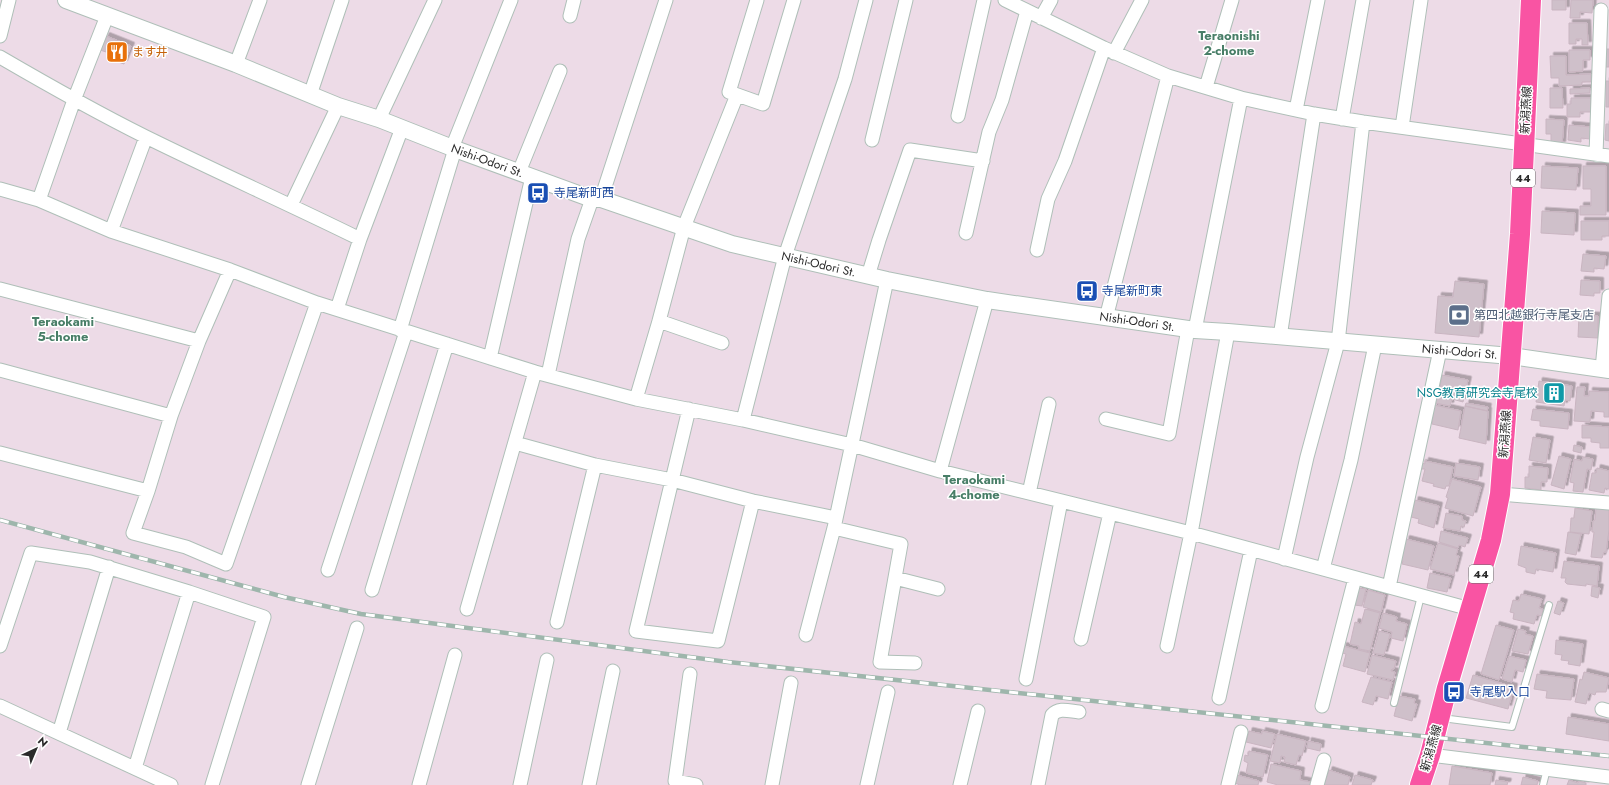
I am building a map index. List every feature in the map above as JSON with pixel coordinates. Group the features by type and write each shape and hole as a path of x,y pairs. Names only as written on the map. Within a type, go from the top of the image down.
{"main road":[{"name":"新潟燕線","path":"1420,785 1430,755 1439,718 1491,540 1500,494 1525,144 1531,0"}],"street":[{"path":"0,36 9,0"},
{"name":"Nishi-Odori St.","path":"66,0 100,9 310,95 402,128 453,149 525,175 732,244 868,276 987,300 1106,318 1191,330 1511,356 1606,370"},
{"path":"236,64 260,0"},
{"path":"310,95 342,0"},
{"path":"379,120 435,0"},
{"path":"328,570 403,331 453,149 512,0"},
{"path":"570,16 574,0"},
{"path":"548,375 578,240 597,199 666,0"},
{"path":"757,0 729,92 763,104 794,0"},
{"path":"743,420 786,256 845,79 866,0"},
{"path":"872,140 906,0"},
{"path":"958,116 984,0"},
{"path":"1005,0 1109,50 1168,76 1241,98 1342,119 1603,155 1601,10"},
{"path":"1041,18 1051,0"},
{"path":"1037,250 1048,199 1109,50 1142,0"},
{"path":"1206,87 1232,0"},
{"path":"1296,110 1318,0"},
{"path":"1342,119 1363,0"},
{"path":"1402,128 1421,0"},
{"path":"39,200 74,100 100,9"},
{"path":"966,233 990,132 1002,100 1027,11"},
{"path":"0,57 74,100 146,137 291,204 360,239"},
{"path":"490,358 525,175 560,71"},
{"path":"1106,318 1168,76"},
{"path":"636,399 659,322 684,227 737,95"},
{"path":"1106,419 1169,434 1241,98"},
{"path":"291,204 338,106"},
{"path":"1280,337 1314,114"},
{"path":"1284,558 1306,458 1338,342 1363,122"},
{"path":"337,309 360,239 402,128"},
{"path":"111,231 146,137"},
{"path":"868,276 910,150 983,161"},
{"path":"0,189 39,200 111,231 230,270 318,303 535,372 636,399 743,420 852,445 940,471 1191,533 1470,609"},
{"path":"230,270 199,341 171,416 148,491 133,533 186,547 226,564 318,303"},
{"path":"806,635 835,523 887,280"},
{"path":"0,289 199,341"},
{"path":"1606,370 1609,296"},
{"path":"940,471 987,300"},
{"path":"659,322 722,343"},
{"path":"1167,646 1191,533 1228,332"},
{"path":"372,590 447,344"},
{"path":"1323,569 1350,460 1375,345"},
{"path":"1389,587 1440,350"},
{"path":"0,370 171,416"},
{"path":"467,609 535,372"},
{"path":"1028,493 1049,404"},
{"path":"690,409 636,631 718,641 753,501"},
{"path":"514,443 594,465 672,480 753,501 835,523 901,544 880,662 915,663"},
{"path":"0,453 148,491"},
{"path":"557,622 594,465"},
{"path":"1500,494 1609,503"},
{"path":"1026,680 1061,501"},
{"path":"1081,639 1110,513"},
{"path":"1219,698 1251,550"},
{"path":"0,646 30,553 90,562 189,592 264,617 212,785"},
{"path":"59,733 109,568"},
{"path":"895,578 938,588"},
{"path":"1322,706 1355,578"},
{"path":"135,768 189,592"},
{"path":"308,785 357,628"},
{"path":"419,785 455,655"},
{"path":"520,785 547,660"},
{"path":"589,785 613,671"},
{"path":"690,674 675,781 696,785"},
{"path":"772,785 791,683"},
{"path":"867,785 888,692"},
{"path":"0,706 135,768 158,782 171,785"},
{"path":"1038,785 1052,715 1055,711 1061,710 1079,712"},
{"path":"960,785 978,711"},
{"path":"1228,785 1241,732"},
{"path":"1430,755 1547,769 1593,778 1609,777"},
{"path":"1317,785 1324,760"}],"lane":[{"path":"1394,703 1421,596"},
{"path":"1439,718 1512,727 1549,605"},
{"path":"1543,785 1547,769"}],"building":[{"path":"1552,0 1566,0 1566,10 1552,10"},
{"path":"1571,0 1593,0 1592,13 1580,12 1580,18 1570,18"},
{"path":"1569,23 1587,23 1588,45 1582,45 1582,39 1576,39 1576,44 1569,44"},
{"name":"ます井","path":"106,36 131,46 124,64 107,58 109,53 100,50"},
{"path":"1607,49 1609,49 1609,67 1606,67"},
{"path":"1569,50 1590,50 1590,60 1583,60 1583,71 1569,72"},
{"path":"1550,56 1566,56 1566,75 1591,74 1591,82 1582,82 1582,85 1559,86 1559,78 1551,78"},
{"path":"1606,81 1609,81 1609,107 1606,107"},
{"path":"1550,88 1562,88 1563,108 1550,108"},
{"path":"1590,88 1590,93 1570,94 1570,89"},
{"path":"1571,98 1591,98 1591,112 1580,112 1580,117 1567,117 1567,104 1571,104"},
{"path":"1546,119 1564,120 1562,145 1551,144 1551,134 1546,134"},
{"path":"1606,124 1609,124 1609,141 1605,140"},
{"path":"1569,125 1591,127 1590,139 1581,138 1581,142 1568,140"},
{"path":"1542,166 1578,168 1576,190 1541,188"},
{"path":"1583,166 1606,166 1606,215 1580,215 1580,206 1591,206 1591,189 1583,189"},
{"path":"1542,211 1575,213 1574,235 1541,233"},
{"path":"1581,221 1609,221 1609,236 1602,236 1602,240 1581,240"},
{"path":"1583,254 1606,256 1604,269 1594,268 1594,272 1581,271"},
{"path":"1581,280 1600,281 1600,293 1594,293 1594,296 1580,295"},
{"name":"第四北越銀行寺尾支店","path":"1455,281 1484,284 1479,337 1435,333 1438,296 1453,297"},
{"path":"1579,315 1598,316 1598,338 1578,337"},
{"path":"1442,375 1468,380 1463,402 1452,399 1450,406 1435,403 1438,386 1440,387"},
{"name":"NSG教育研究会寺尾校","path":"1539,381 1572,386 1570,401 1565,400 1564,406 1536,402"},
{"path":"1577,387 1585,387 1584,396 1589,396 1589,391 1609,392 1609,417 1604,417 1604,412 1591,411 1590,422 1574,421"},
{"path":"1466,403 1488,407 1487,411 1465,406"},
{"path":"1434,405 1461,411 1458,430 1432,424"},
{"path":"1465,406 1488,411 1486,444 1459,438"},
{"path":"1533,409 1569,413 1568,429 1540,426 1540,421 1531,420"},
{"path":"1582,425 1609,427 1609,448 1600,448 1600,443 1591,442 1591,438 1582,438"},
{"path":"1533,437 1550,440 1546,463 1529,460"},
{"path":"1574,445 1582,447 1581,453 1573,451"},
{"path":"1559,456 1571,459 1564,489 1551,485"},
{"path":"1583,457 1593,459 1591,470 1587,469 1583,492 1573,491 1574,483 1570,482 1574,459 1582,461"},
{"path":"1425,461 1453,467 1449,486 1446,486 1445,489 1422,481 1425,469 1421,469 1422,463 1425,464"},
{"path":"1456,463 1480,467 1478,480 1454,476"},
{"path":"1529,466 1548,468 1547,482 1541,482 1541,490 1525,488 1525,477 1529,477"},
{"path":"1597,468 1609,471 1609,489 1605,488 1604,493 1589,490 1592,473 1596,473"},
{"path":"1452,479 1481,487 1473,516 1445,508 1448,498 1446,497"},
{"path":"1415,500 1439,506 1434,528 1418,523 1419,519 1411,517"},
{"path":"1575,508 1592,511 1589,534 1570,532 1571,518 1574,518"},
{"path":"1596,508 1609,509 1609,530 1606,552 1604,552 1602,558 1591,557 1594,532 1592,532 1593,521 1595,520"},
{"path":"1446,513 1462,516 1462,520 1466,521 1464,527 1461,526 1460,531 1443,528"},
{"path":"1441,531 1468,538 1465,547 1459,545 1458,548 1439,542"},
{"path":"1568,532 1581,534 1576,555 1565,553"},
{"path":"1406,539 1434,546 1428,570 1402,564 1403,561 1401,561"},
{"path":"1438,543 1458,549 1456,555 1459,556 1454,575 1430,569"},
{"path":"1521,546 1556,553 1553,572 1536,569 1535,574 1526,572 1526,568 1518,565"},
{"path":"1564,561 1599,566 1597,586 1586,584 1586,586 1567,584 1565,582 1566,578 1561,578"},
{"path":"1430,573 1451,578 1447,592 1427,588"},
{"path":"1592,586 1600,588 1598,598 1591,596"},
{"path":"1359,588 1366,589 1362,606 1354,605"},
{"path":"1368,590 1385,595 1381,612 1363,607"},
{"path":"1521,594 1542,599 1539,608 1543,609 1542,616 1537,615 1534,624 1513,619 1514,613 1510,612 1513,600 1519,601"},
{"path":"1558,601 1564,603 1560,615 1554,613"},
{"path":"1365,609 1380,613 1370,651 1359,649 1359,646 1350,644 1355,622 1361,624"},
{"path":"1383,613 1397,617 1396,621 1407,624 1403,641 1391,638 1392,632 1379,628"},
{"path":"1496,625 1514,630 1499,680 1481,674"},
{"path":"1518,629 1526,631 1525,634 1533,636 1528,654 1512,651"},
{"path":"1379,631 1390,634 1384,655 1373,653"},
{"path":"1556,640 1583,644 1580,666 1568,664 1569,661 1561,660 1562,655 1555,654"},
{"path":"1343,646 1370,653 1365,672 1343,666 1346,654 1342,653"},
{"path":"1372,655 1396,661 1394,669 1391,671 1395,672 1393,680 1367,674"},
{"path":"1509,656 1526,660 1523,672 1515,670 1512,682 1502,679"},
{"path":"1584,672 1609,678 1606,692 1596,692 1595,695 1589,693 1586,704 1575,702 1580,679 1582,680"},
{"path":"1537,674 1574,679 1571,700 1546,698 1547,691 1534,689"},
{"path":"1473,675 1514,687 1508,709 1466,698"},
{"path":"1371,677 1392,682 1388,699 1376,696 1373,705 1362,702"},
{"path":"1399,696 1415,699 1414,703 1417,704 1412,721 1394,716"},
{"path":"1568,717 1609,724 1609,741 1566,734"},
{"path":"1249,731 1262,734 1262,731 1275,734 1271,748 1246,742"},
{"path":"1277,734 1306,741 1302,756 1299,755 1296,765 1284,762 1285,757 1281,756 1280,763 1270,761"},
{"path":"1308,741 1321,744 1320,751 1307,748"},
{"path":"1249,751 1268,755 1263,777 1246,773 1248,763 1244,761 1245,755 1248,756"},
{"path":"1271,764 1301,771 1300,780 1311,782 1310,785 1278,785 1267,782"},
{"path":"1452,766 1492,773 1490,785 1449,785"},
{"path":"1329,770 1350,777 1348,785 1324,785"},
{"path":"1237,775 1259,781 1258,785 1240,785 1235,783"},
{"path":"1355,775 1373,780 1371,785 1352,785"},
{"path":"1523,777 1538,781 1537,785 1521,785"},
{"path":"1496,780 1508,782 1507,785 1495,785"},
{"path":"1569,780 1578,783 1579,781 1586,783 1586,785 1567,785"}],"railway":[{"path":"0,520 284,597 361,614 728,662 1609,756"}],"place":[{"name":"ます井","path":"117,52"},
{"name":"寺尾新町西","path":"538,193"},
{"name":"寺尾新町東","path":"1087,291"},
{"name":"第四北越銀行寺尾支店","path":"1459,315"},
{"name":"NSG教育研究会寺尾校","path":"1554,393"},
{"name":"寺尾駅入口","path":"1454,692"}],"district":[{"name":"Teraonishi 2-chome","path":"1229,42"},
{"name":"Teraokami 5-chome","path":"63,328"},
{"name":"Teraokami 4-chome","path":"974,486"}]}
